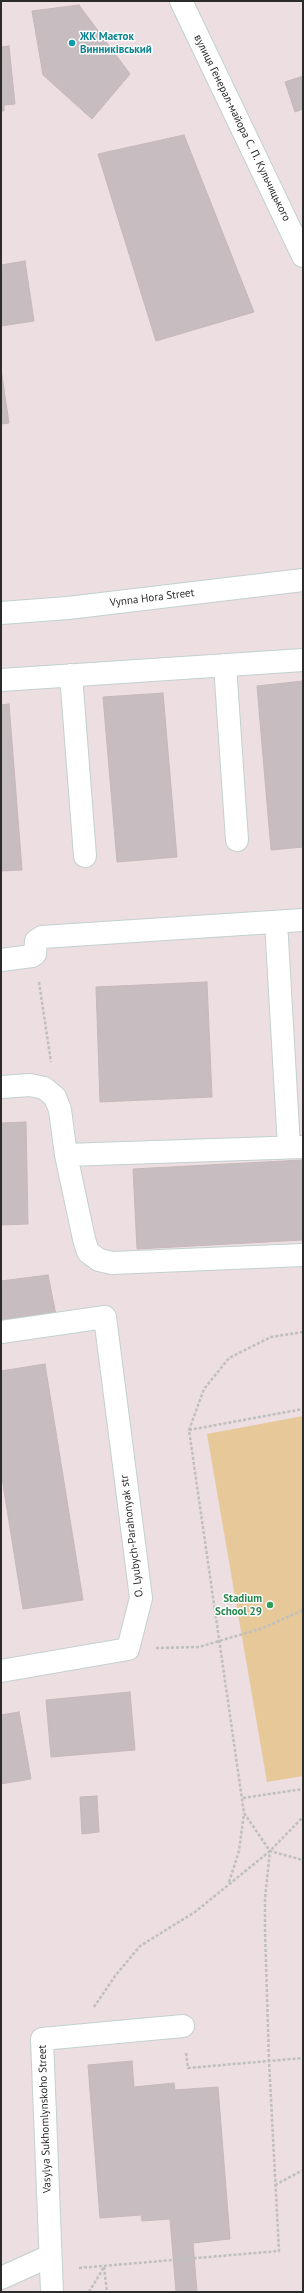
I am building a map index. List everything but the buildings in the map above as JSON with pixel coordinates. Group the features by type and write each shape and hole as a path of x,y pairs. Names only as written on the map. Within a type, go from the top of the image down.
{"street":[{"name":"вулиця Генерал-майора С. П. Кульчицького","path":"180,1 303,256"},
{"name":"Vynna Hora Street","path":"1,612 68,608 303,580"},
{"path":"1,680 303,660"},
{"path":"225,665 237,840"},
{"path":"71,675 85,856"},
{"path":"1,960 29,958 35,954 36,941 42,937 303,920"},
{"path":"66,1155 296,1147 276,922"},
{"path":"1,1087 30,1085 44,1088 55,1097 60,1110 66,1155 84,1239 88,1252 99,1260 112,1263 303,1255"},
{"name":"O. Lyubych-Parahonyak str","path":"1,1332 105,1317 141,1598 128,1649"},
{"path":"1,1671 128,1649"},
{"name":"Vasylya Sukhomlynskoho Street","path":"52,2292 42,2039 183,2026"},
{"path":"1,2278 50,2256"}],"path":[{"path":"35,954 48,1031 55,1097"},
{"path":"229,1883 239,1851 244,1813 243,1798 218,1641 189,1430 204,1389 229,1358 271,1337 303,1332"},
{"path":"189,1430 303,1409"},
{"path":"128,1649 199,1647 263,1628 303,1610"},
{"path":"243,1798 303,1789"},
{"path":"244,1813 270,1851 303,1860"},
{"path":"90,2014 115,1976 140,1946 195,1912 270,1851 303,1817"},
{"path":"77,2268 279,2252 269,2061 265,1898 270,1851"},
{"path":"183,2026 188,2068 303,2058"},
{"path":"275,2185 303,2170"},
{"path":"89,2292 104,2266"},
{"path":"104,2266 107,2292"}],"shaded area":[{"name":"Stadium School 29","path":"303,1416 303,1776 267,1782 207,1434"}],"place":[{"name":"ЖК Маєток Винниківський","path":"72,43"},
{"name":"Stadium School 29","path":"270,1605"}]}
